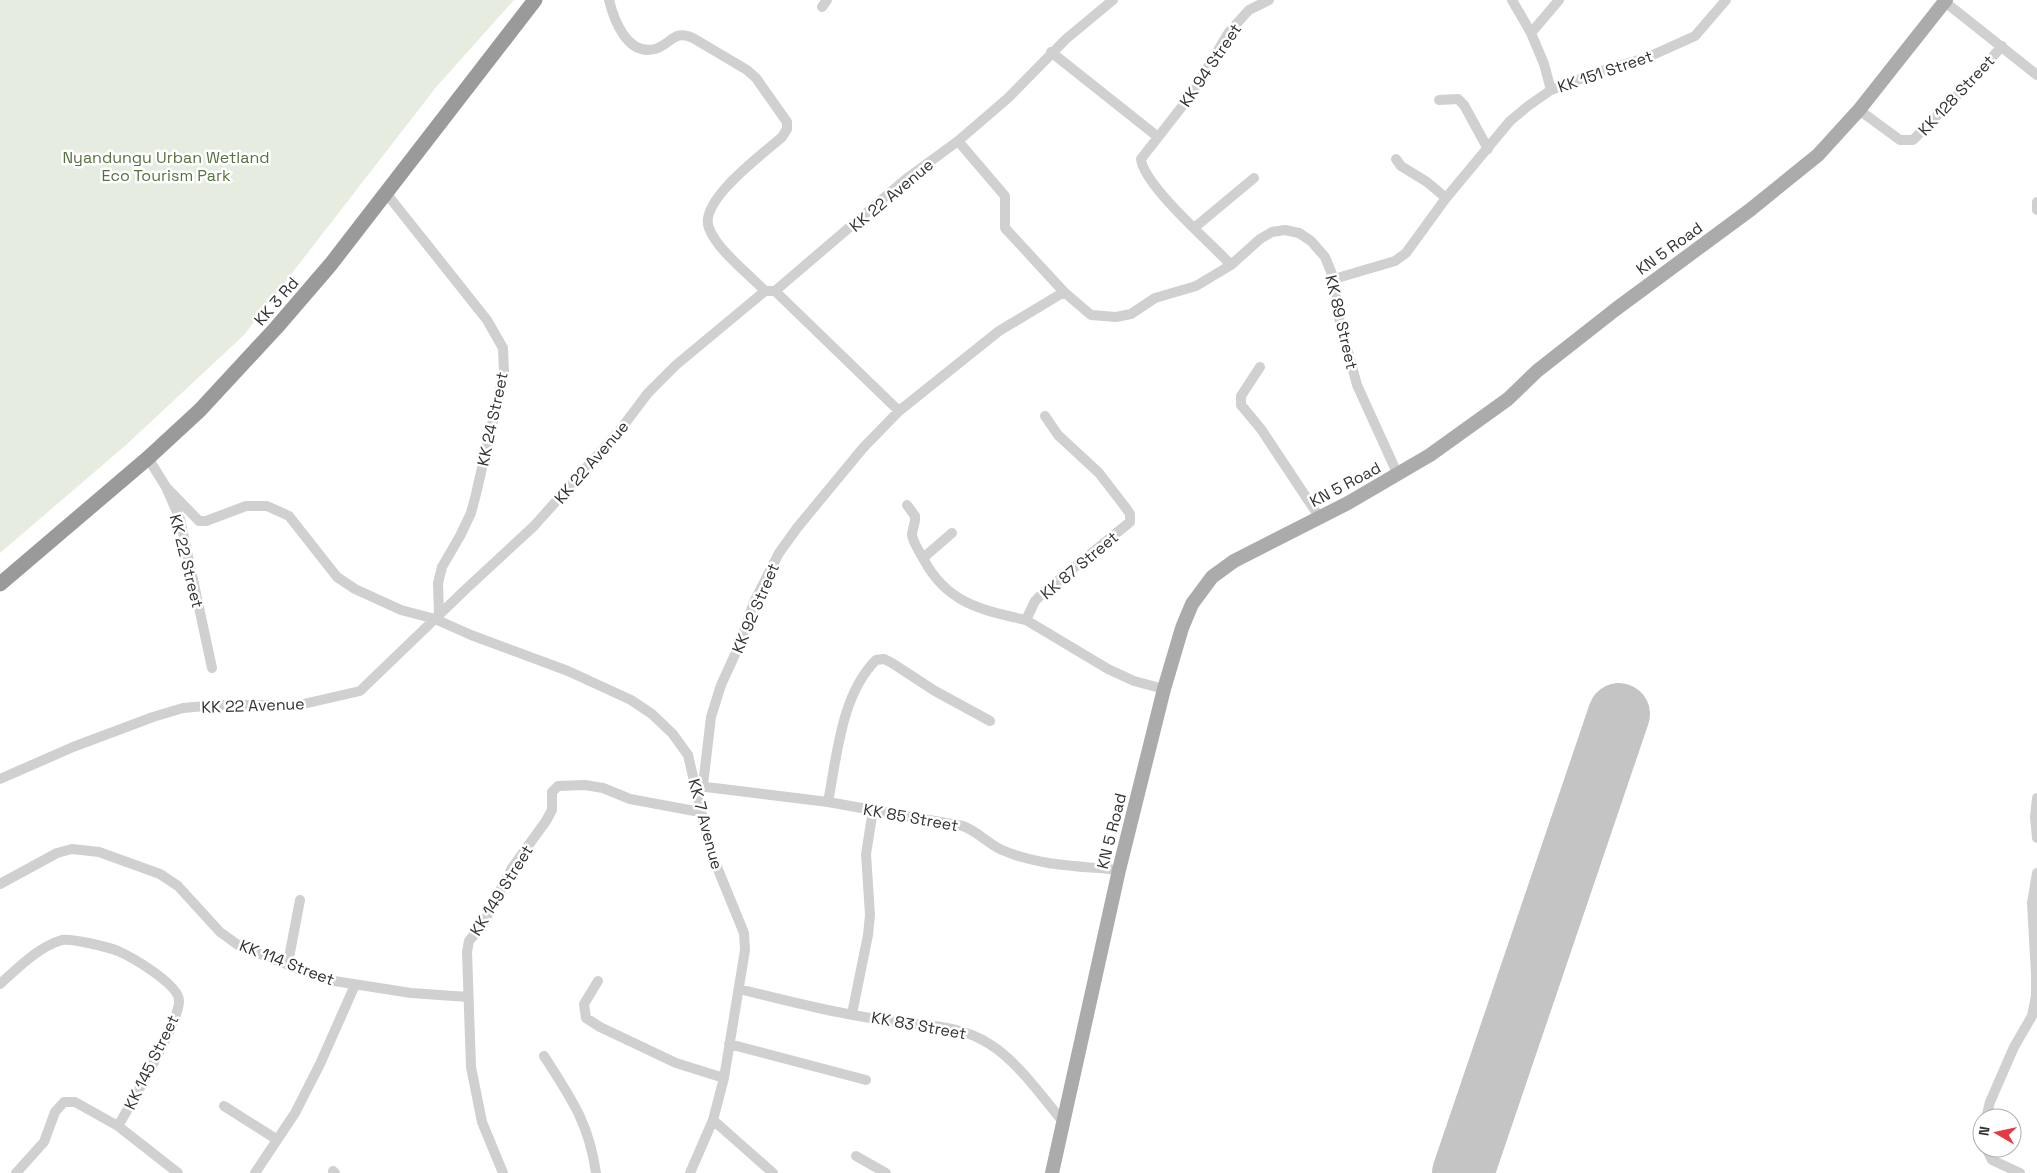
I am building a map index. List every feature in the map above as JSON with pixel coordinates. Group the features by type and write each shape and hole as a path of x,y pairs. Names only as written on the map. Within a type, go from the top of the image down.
{"highway":[{"name":"KK 3 Rd","path":"0,584 148,458 200,410 276,328 331,264 534,0"}],"main road":[{"name":"KN 5 Road","path":"1052,1173 1119,870 1164,689 1182,628 1192,604 1212,577 1234,561 1320,518 1398,475 1472,425 1616,309 1758,204 1818,155 1859,110 1946,1"}],"street":[{"path":"609,0 614,19 621,32 633,44 643,49 654,49 675,36 684,34 747,70 756,78 787,122 787,129 782,137 730,184 711,205 707,215 708,227 717,242 899,411"},
{"name":"KK 22 Avenue","path":"0,779 91,740 184,708 217,705 299,705 360,691 534,526 620,430 648,393 676,365 770,291 906,179 958,141 1008,98 1051,52 1113,0"},
{"name":"KK 94 Street","path":"1231,265 1194,228 1142,167 1141,159 1191,95 1229,32 1248,10 1269,0"},
{"path":"1512,0 1531,33 1544,64 1551,90"},
{"path":"1531,33 1559,0"},
{"name":"KK 151 Street","path":"1334,280 1395,261 1406,253 1446,198 1510,121 1551,90 1601,71 1646,58 1695,36 1726,0"},
{"path":"1946,1 2037,75"},
{"name":"KK 128 Street","path":"1859,110 1900,140 1913,140 1974,78 2002,46"},
{"path":"1051,52 1158,137"},
{"path":"1439,100 1458,99 1464,105 1488,149"},
{"path":"958,141 1005,196 1003,218 1005,228 1064,292"},
{"path":"1396,159 1401,166 1427,182 1446,198"},
{"path":"1194,228 1254,178"},
{"name":"KK 24 Street","path":"386,193 487,320 503,348 504,373 476,494 471,513 442,567 438,590 437,617"},
{"path":"2037,202 2037,210"},
{"name":"KK 89 Street","path":"1064,292 1091,314 1101,317 1131,314 1155,298 1196,286 1231,265 1260,239 1272,232 1285,230 1299,233 1311,241 1326,257 1334,280 1339,318 1354,377 1398,475"},
{"name":"KK 92 Street","path":"700,785 710,717 717,696 738,648 754,602 770,570 797,528 863,448 899,411 999,331 1064,292"},
{"path":"1260,367 1240,396 1241,405 1260,429 1320,518"},
{"name":"KK 87 Street","path":"1026,620 1036,601 1044,592 1130,522 1130,514 1099,473 1073,451 1045,416"},
{"name":"KK 22 Street","path":"148,458 166,487 180,519 212,668"},
{"name":"KK 7 Avenue","path":"166,487 199,521 206,522 246,506 256,504 267,506 289,516 337,577 377,600 401,610 437,617 471,635 568,671 638,705 652,714 672,733 688,755 700,785 700,812 721,880 744,933 745,950 724,1078 713,1120 690,1173"},
{"path":"907,505 915,516 912,533 923,558 938,582 957,598 981,608 1026,620 1108,669 1134,681 1164,689"},
{"path":"923,558 952,533"},
{"path":"828,802 842,729 853,696 869,667 876,660 884,659 892,663 935,691 990,721"},
{"name":"KK 149 Street","path":"503,1173 482,1122 471,1067 466,966 469,941 483,924 512,868 546,821 552,810 554,788 585,785 603,788 630,799 700,812"},
{"name":"KK 85 Street","path":"700,785 828,802 963,826 977,831 1000,849 1021,856 1056,864 1119,870"},
{"path":"2037,798 2035,817 2037,838"},
{"path":"852,1014 868,935 870,915 866,854 873,810"},
{"name":"KK 114 Street","path":"0,884 57,853 72,849 99,852 160,874 178,886 220,932 238,945 288,963 314,976 355,985 411,993 468,997"},
{"path":"1988,1108 2014,1047 2032,1016 2036,974 2032,903 2037,873"},
{"path":"288,963 300,900"},
{"name":"KK 145 Street","path":"0,984 42,950 64,940 118,951 145,966 173,988 179,999 177,1012 148,1074 118,1126"},
{"path":"598,981 584,1004 586,1018 600,1028 676,1063 724,1078"},
{"name":"KK 114 Street","path":"255,1173 299,1105 355,985"},
{"name":"KK 83 Street","path":"739,990 896,1022 951,1028 977,1036 1005,1055 1064,1123"},
{"path":"729,1044 866,1080"},
{"path":"544,1056 584,1123 592,1146 596,1173"},
{"path":"16,1173 44,1142 55,1112 64,1102 75,1102 118,1126 178,1173"},
{"path":"224,1106 276,1139"},
{"path":"713,1120 773,1173"},
{"path":"856,1156 886,1173"},
{"path":"1991,1158 2020,1173"}],"green space":[{"name":"Nyandungu Urban Wetland Eco Tourism Park","path":"0,0 514,0 437,86 244,335 126,445 0,553"}],"runway":[{"path":"1463,1173 1619,714"}]}
